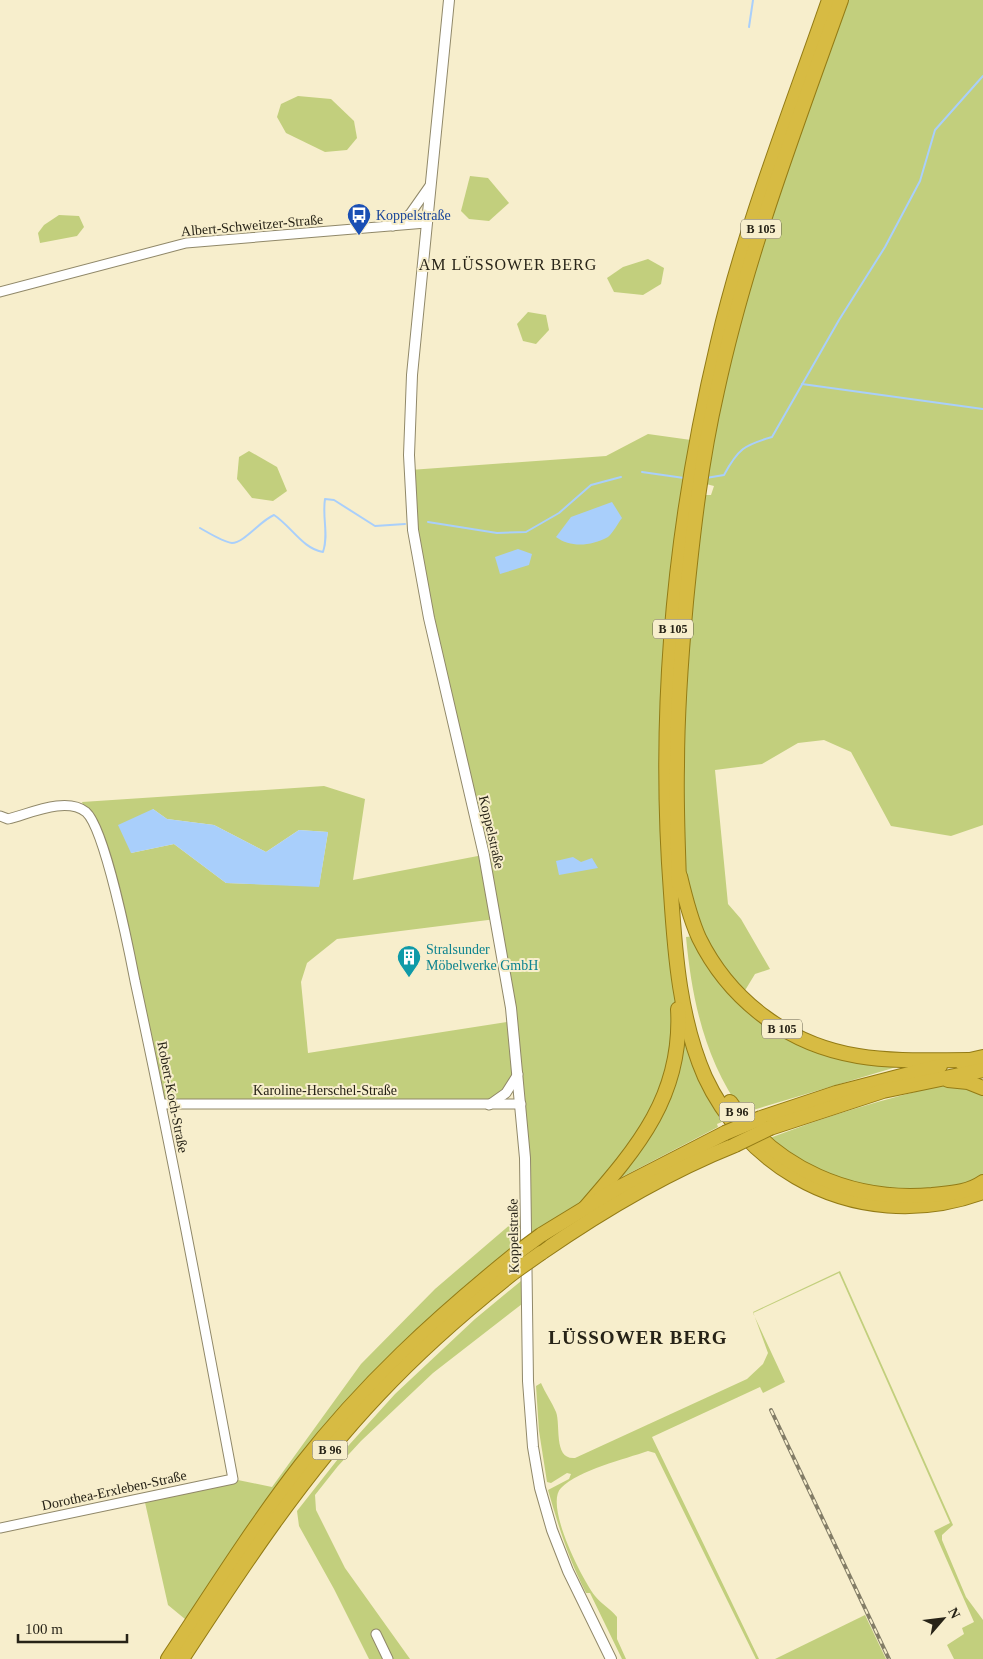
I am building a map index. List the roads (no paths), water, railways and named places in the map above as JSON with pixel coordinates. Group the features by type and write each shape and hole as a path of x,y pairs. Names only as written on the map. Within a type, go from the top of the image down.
{"highway":[{"name":"B 105","path":"676,948 667,820 668,700 676,598 697,464 718,339 741,257 829,0"},
{"name":"B 105","path":"697,464 750,265 782,166 841,0"},
{"name":"B 105","path":"693,493 676,766 679,874 698,936 717,968 741,997 780,1028 813,1044 859,1057 894,1060 969,1060"},
{"name":"B 96","path":"679,874 680,915 685,970 702,1046 723,1092 756,1134 767,1145 799,1168 832,1183 856,1191 903,1198 958,1192 983,1182"},
{"name":"B 96","path":"676,948 689,1028 705,1076 715,1095 741,1133 775,1163 805,1182 824,1191 866,1203 925,1207 983,1192"},
{"name":"B 96","path":"585,1208 638,1145 664,1095 673,1066 679,1028 676,948"},
{"name":"B 96","path":"182,1659 234,1580 300,1489 344,1433 412,1360 445,1329 514,1272 591,1218 690,1163 735,1145 766,1123 870,1083 983,1057"},
{"name":"B 96","path":"168,1659 269,1508 329,1431 361,1394 423,1332 514,1255 541,1235 664,1163 725,1133 883,1091 983,1070"},
{"name":"B 96","path":"935,1079 968,1082 983,1088"}],"street":[{"name":"Koppelstraße","path":"449,0 442,84 429,187 412,375 409,456 413,530 429,618 497,919 511,1008 525,1171 529,1407 540,1488 552,1530 568,1571 611,1659"},
{"path":"393,226 410,214 429,187"},
{"name":"Albert-Schweitzer-Straße","path":"0,292 186,243 426,223"},
{"name":"Robert-Koch-Straße","path":"0,816 8,819 63,805 86,812 96,827 124,928 162,1104 233,1480"},
{"path":"489,1105 506,1093 518,1074"},
{"name":"Karoline-Herschel-Straße","path":"162,1104 520,1104"},
{"name":"Dorothea-Erxleben-Straße","path":"0,1528 233,1480"},
{"path":"376,1634 388,1659"}],"water":[{"path":"612,502 622,518 608,537 588,544 575,544 562,541 556,537 571,517"},
{"path":"518,549 532,554 529,565 500,574 495,557"},
{"path":"153,809 167,819 214,825 266,852 299,830 328,832 319,887 226,883 174,844 131,853 118,825"},
{"path":"573,857 581,862 592,858 598,868 559,875 556,861"}],"waterway":[{"path":"749,27 753,0"},
{"path":"706,478 724,475 733,459 743,449 772,437 839,320 885,247 920,181 935,130 983,76"},
{"path":"802,384 983,409"},
{"path":"642,472 684,478"},
{"path":"428,522 497,533 526,532 559,513 591,485 621,477"},
{"path":"200,528 232,543 242,539 274,515 303,542 323,552 325,546 325,499 334,500 375,526 405,524"}],"railway":[{"path":"771,1410 889,1659"}],"place":[{"name":"Koppelstraße","path":"359,236"},
{"name":"Stralsunder Möbelwerke GmbH","path":"409,978"}],"district":[{"name":"AM LÜSSOWER BERG","path":"508,264"},
{"name":"LÜSSOWER BERG","path":"638,1337"}]}
